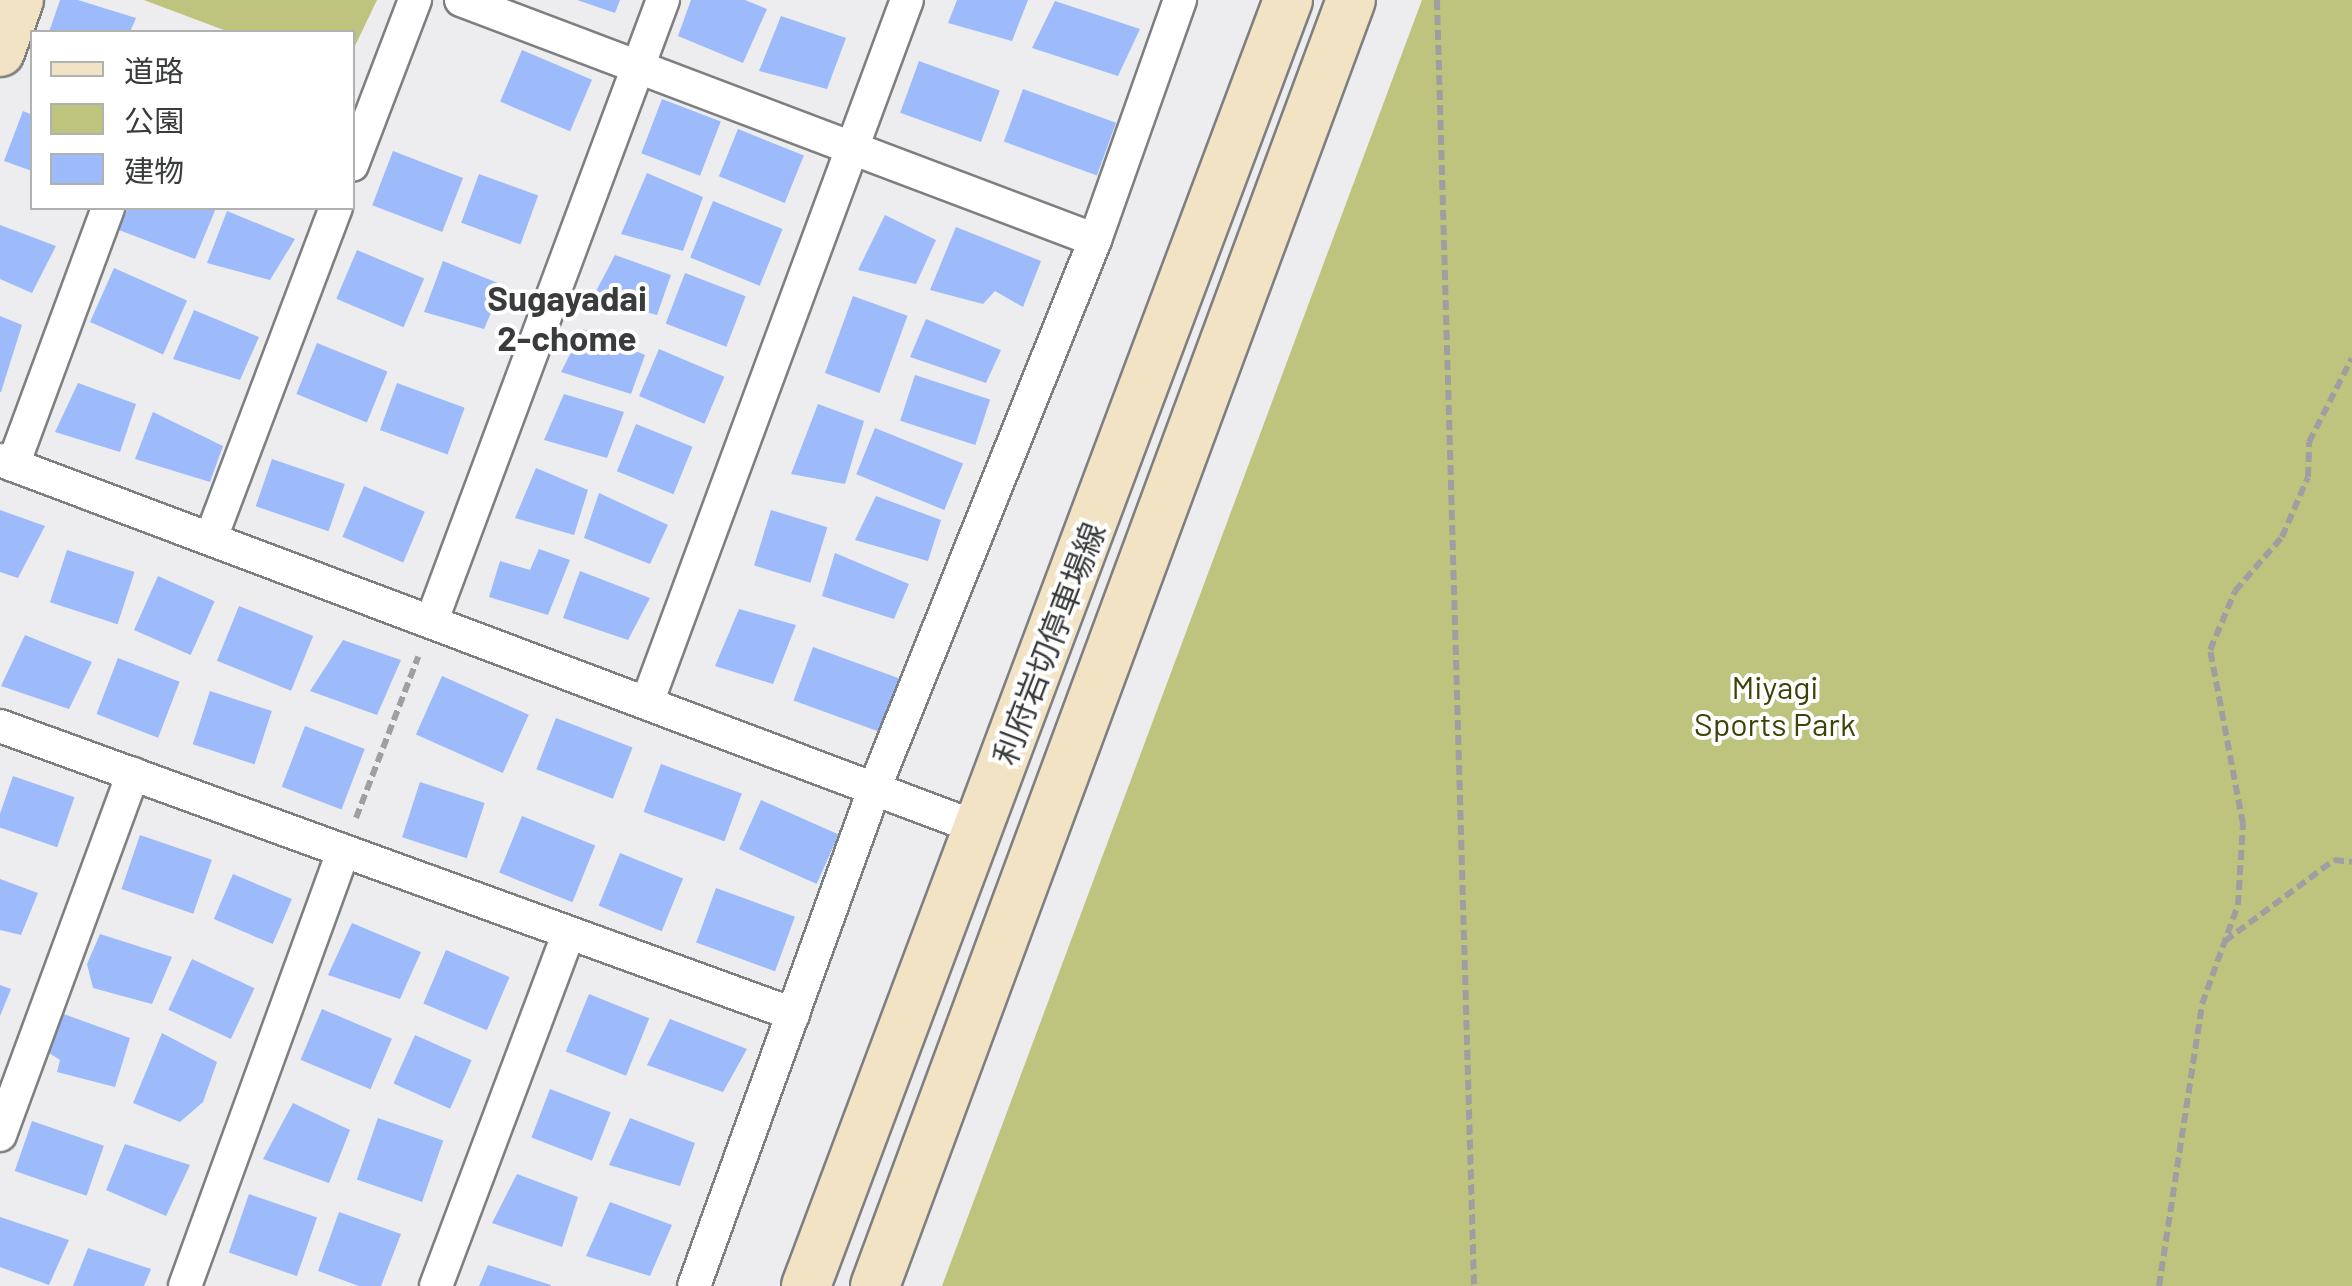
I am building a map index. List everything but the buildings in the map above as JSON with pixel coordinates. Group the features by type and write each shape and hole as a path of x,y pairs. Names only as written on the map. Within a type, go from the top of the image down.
{"main road":[{"path":"0,52 20,0"},
{"name":"利府岩切停車場線","path":"806,1286 1288,0"},
{"name":"利府岩切停車場線","path":"874,1286 1351,0"}],"street":[{"path":"355,149 363,107 415,0"},
{"path":"460,0 1095,240"},
{"path":"432,620 663,0"},
{"path":"648,700 907,0"},
{"path":"694,1286 875,788 1095,240 1180,0"},
{"path":"107,210 6,463 648,700 978,828"},
{"path":"210,538 335,210"},
{"path":"0,726 793,1014"},
{"path":"0,1134 132,774"},
{"path":"185,1286 343,852"},
{"path":"436,1286 568,934"}],"path":[{"path":"1438,0 1474,1286"},
{"path":"2158,1286 2202,1004 2238,905 2244,824 2210,650 2235,591 2282,537 2308,477 2309,442 2352,358"},
{"path":"343,852 432,620"},
{"path":"2225,942 2334,860 2352,862"}],"green space":[{"path":"144,0 377,0 355,46 355,30 224,30"},
{"name":"Miyagi Sports Park","path":"1422,0 2352,0 2352,1286 942,1286"}],"district":[{"name":"Sugayadai 2-chome","path":"567,317"}]}
